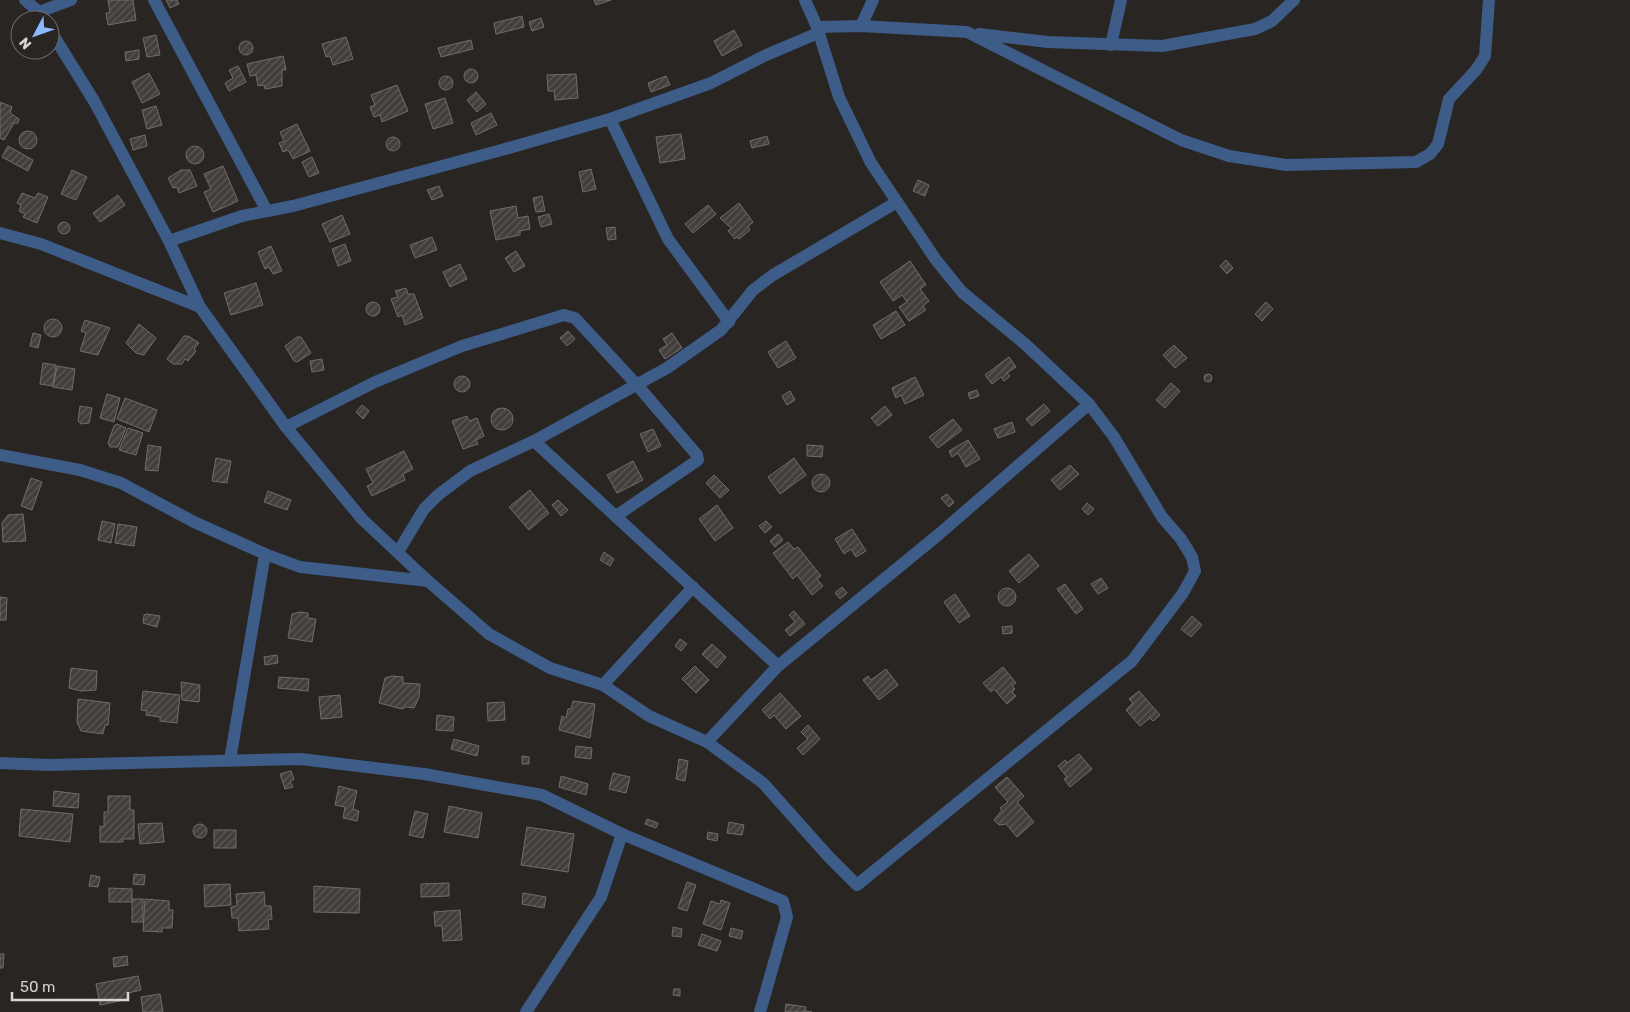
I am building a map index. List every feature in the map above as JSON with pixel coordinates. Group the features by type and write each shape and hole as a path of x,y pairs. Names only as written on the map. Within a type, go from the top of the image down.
{"street":[{"path":"24,0 35,10"},
{"path":"52,10 71,0"},
{"path":"154,0 267,211"},
{"path":"60,46 94,101 169,241 200,307 286,427 362,519 489,634 550,668 603,685 649,716 707,742 763,783 857,885 1132,661 1183,593 1195,571 1192,558 1181,539 1162,517 1114,437 1089,404 1025,344 962,292 936,260 871,163 839,97 805,0"},
{"path":"861,26 872,0"},
{"path":"1111,44 1121,0"},
{"path":"169,241 242,216 489,154 610,119 711,83 817,30 861,26 967,32 1048,42 1162,46 1255,29 1272,21 1294,0"},
{"path":"967,32 1181,140 1229,156 1286,165 1416,162 1430,154 1438,144 1448,99 1476,70 1485,56 1489,0"},
{"path":"610,119 668,239 729,322"},
{"path":"398,552 424,509 438,495 470,471 534,441 667,368 729,322 753,290 774,275 897,202"},
{"path":"0,233 40,244 200,307"},
{"path":"286,427 376,382 462,346 564,315 575,318 637,385 697,455 698,460 696,463 616,516"},
{"path":"707,742 778,666 938,535 1089,404"},
{"path":"534,441 778,666"},
{"path":"0,455 80,470 121,482 194,522 265,554 300,567 428,580"},
{"path":"230,760 265,554"},
{"path":"603,685 693,587"},
{"path":"0,763 48,765 301,759 424,774 542,795 622,834 783,901 787,917 760,1012"},
{"path":"526,1012 601,897 622,834"}],"building":[{"path":"108,0 133,0 136,20 108,25 106,13 110,13"},
{"path":"166,0 177,0 179,4 170,8"},
{"path":"594,0 611,0 596,5"},
{"path":"522,16 524,27 496,34 494,23"},
{"path":"541,18 544,27 532,31 529,22"},
{"path":"734,30 742,45 722,56 714,41"},
{"path":"156,35 160,55 147,57 143,38"},
{"path":"346,37 353,59 333,65 330,56 326,57 322,44"},
{"path":"471,40 473,49 441,57 438,48"},
{"path":"243,41 249,41 253,48 249,55 243,55 239,51 239,45"},
{"path":"139,50 139,59 126,61 125,52"},
{"path":"283,56 286,70 282,70 282,86 265,89 264,85 258,86 256,75 250,76 247,64"},
{"path":"238,66 246,82 229,91 225,83 233,78 229,70"},
{"path":"468,69 474,69 478,76 474,83 468,83 464,79 464,73"},
{"path":"149,73 160,94 142,103 132,82"},
{"path":"576,74 578,98 555,100 554,91 548,91 547,75"},
{"path":"443,76 449,76 453,83 449,90 443,90 439,86 439,80"},
{"path":"666,76 670,85 651,92 648,83"},
{"path":"397,85 408,111 382,122 380,115 374,117 370,107 375,105 371,95"},
{"path":"476,92 486,104 477,112 467,100"},
{"path":"445,98 453,123 433,129 425,104"},
{"path":"0,102 12,107 10,113 19,119 18,123 14,123 4,140 0,138"},
{"path":"156,106 162,125 147,129 142,110"},
{"path":"491,113 497,125 476,135 471,123"},
{"path":"297,124 310,151 293,159 288,150 283,152 279,143 284,141 280,132"},
{"path":"28,131 34,134 37,140 34,146 28,149 22,146 19,140 22,134"},
{"path":"681,134 685,159 660,163 656,137"},
{"path":"145,135 147,146 133,150 130,139"},
{"path":"767,136 769,144 752,148 750,141"},
{"path":"390,137 396,137 400,144 396,151 390,151 386,147 386,141"},
{"path":"8,146 33,160 28,171 2,157"},
{"path":"195,146 201,149 204,155 201,161 195,164 189,161 186,155 189,149"},
{"path":"312,157 319,173 309,177 302,162"},
{"path":"223,166 238,201 213,212 204,192 211,189 204,174"},
{"path":"591,169 596,189 583,192 579,172"},
{"path":"72,170 87,177 76,200 61,194"},
{"path":"181,170 190,170 197,186 179,193 177,187 173,188 168,178"},
{"path":"918,180 929,185 925,196 913,191"},
{"path":"439,186 443,196 432,200 427,190"},
{"path":"22,193 35,198 38,193 48,197 37,223 23,217 25,214 19,211 21,205 17,203"},
{"path":"118,195 125,205 100,222 93,213"},
{"path":"542,196 545,211 536,212 533,198"},
{"path":"739,203 753,222 748,227 750,230 739,239 737,237 735,239 728,231 731,228 720,218"},
{"path":"708,205 716,214 693,233 685,224"},
{"path":"516,206 518,218 528,216 530,229 520,231 520,235 496,240 490,211"},
{"path":"549,214 552,224 541,227 538,217"},
{"path":"342,215 350,234 330,242 322,224"},
{"path":"64,222 70,228 64,234 58,228"},
{"path":"615,227 616,239 608,240 606,228"},
{"path":"432,237 437,250 415,258 410,245"},
{"path":"345,244 351,261 338,266 332,249"},
{"path":"271,246 282,271 273,274 269,267 265,269 258,252"},
{"path":"516,251 525,266 514,272 505,258"},
{"path":"1226,260 1233,268 1227,274 1220,266"},
{"path":"910,261 926,285 920,289 929,301 923,306 926,310 909,321 899,307 907,302 902,295 893,301 880,282"},
{"path":"460,264 467,279 450,287 443,272"},
{"path":"256,283 263,305 231,315 224,293"},
{"path":"406,288 408,294 414,294 423,318 405,325 402,315 398,317 391,299 398,297 395,291"},
{"path":"370,302 376,302 380,309 376,316 370,316 366,312 366,306"},
{"path":"1266,302 1273,309 1262,321 1255,314"},
{"path":"896,311 905,325 881,339 873,325"},
{"path":"53,319 59,322 62,328 59,334 53,337 47,334 44,328 47,322"},
{"path":"85,320 110,328 98,355 80,351 86,333 81,331"},
{"path":"139,324 156,338 144,355 136,353 126,343"},
{"path":"568,331 575,339 567,346 560,338"},
{"path":"33,333 41,335 38,348 30,346"},
{"path":"672,333 682,348 665,359 659,350 667,345 663,339"},
{"path":"184,336 188,336 199,343 194,349 196,351 188,361 185,359 182,364 173,364 167,359"},
{"path":"297,337 301,337 311,353 297,362 294,361 285,346"},
{"path":"786,341 796,358 778,368 768,352"},
{"path":"1174,345 1187,358 1175,368 1163,355"},
{"path":"1009,357 1016,367 1007,373 1010,376 1004,381 1001,377 992,384 985,375"},
{"path":"322,359 324,370 312,372 310,361"},
{"path":"43,363 56,365 53,386 40,384"},
{"path":"57,366 75,369 72,390 53,387"},
{"path":"1208,374 1212,378 1208,382 1204,378"},
{"path":"459,376 465,376 470,381 468,390 459,392 454,387 454,381"},
{"path":"915,377 924,395 905,404 901,395 896,398 892,388"},
{"path":"1171,383 1180,391 1165,408 1156,400"},
{"path":"977,390 979,396 970,399 968,393"},
{"path":"790,391 795,400 787,405 782,396"},
{"path":"107,394 120,398 114,422 100,418"},
{"path":"125,398 157,410 149,432 117,419"},
{"path":"1044,404 1050,411 1032,426 1026,419"},
{"path":"362,405 369,411 363,419 356,412"},
{"path":"80,406 92,408 89,423 81,424 78,421"},
{"path":"885,406 892,415 878,426 871,418"},
{"path":"502,408 510,411 513,419 510,427 502,430 494,427 491,419 494,411"},
{"path":"467,416 469,421 477,418 484,436 476,440 478,444 463,449 452,421"},
{"path":"953,419 962,430 938,448 929,437"},
{"path":"1012,422 1015,432 998,438 994,429"},
{"path":"117,424 126,428 118,447 110,447 108,443 114,426"},
{"path":"128,428 143,433 136,455 119,450"},
{"path":"653,429 661,446 648,452 640,434"},
{"path":"968,440 980,459 966,467 958,453 952,457 949,451"},
{"path":"148,445 161,447 158,471 145,470"},
{"path":"807,445 823,446 822,457 807,456"},
{"path":"404,451 413,469 403,474 405,480 372,496 367,486 373,483 366,469"},
{"path":"216,458 231,461 227,483 212,481"},
{"path":"794,458 806,475 780,494 768,477"},
{"path":"633,461 643,480 617,493 607,475"},
{"path":"1070,465 1079,474 1060,490 1051,480"},
{"path":"821,474 829,479 830,483 825,491 821,492 813,487 812,483 817,475"},
{"path":"714,475 729,490 720,498 706,483"},
{"path":"31,478 42,482 32,510 21,506"},
{"path":"530,490 549,513 529,530 509,507"},
{"path":"268,491 291,500 287,510 264,502"},
{"path":"947,494 954,502 949,507 941,498"},
{"path":"558,500 568,510 561,516 552,505"},
{"path":"1087,503 1094,509 1088,515 1082,509"},
{"path":"717,505 733,528 715,541 699,519"},
{"path":"23,514 26,541 3,542 2,523 8,515"},
{"path":"102,521 115,524 111,543 98,540"},
{"path":"766,521 772,527 765,533 759,526"},
{"path":"118,524 137,527 134,546 115,543"},
{"path":"852,529 866,551 856,557 851,549 844,554 835,539"},
{"path":"778,534 783,540 775,547 770,541"},
{"path":"788,542 794,549 798,547 821,576 817,579 823,586 812,595 797,575 793,579 773,553"},
{"path":"604,552 614,559 610,566 600,560"},
{"path":"1029,554 1039,566 1019,583 1009,571"},
{"path":"1101,578 1108,588 1098,594 1091,584"},
{"path":"1065,584 1083,609 1076,614 1057,589"},
{"path":"842,587 847,593 840,599 835,593"},
{"path":"1007,588 1013,591 1016,597 1013,603 1007,606 1001,603 998,597 1001,591"},
{"path":"955,594 970,616 959,623 944,602"},
{"path":"0,597 7,598 6,620 0,620"},
{"path":"794,611 805,624 790,636 785,630 795,622 789,615"},
{"path":"308,613 308,618 316,619 312,642 288,638 292,614"},
{"path":"144,615 160,616 157,627 143,623"},
{"path":"1192,616 1202,625 1191,637 1181,629"},
{"path":"1012,626 1012,633 1003,634 1002,627"},
{"path":"680,639 687,644 681,651 675,646"},
{"path":"712,644 726,657 717,668 702,654"},
{"path":"277,655 278,663 265,665 264,657"},
{"path":"695,666 709,680 696,693 682,679"},
{"path":"1003,667 1016,683 1012,686 1015,689 1012,692 1016,696 1007,704 994,689 991,692 983,683"},
{"path":"71,668 97,671 96,690 81,691 69,688"},
{"path":"886,669 898,685 879,700 863,680 868,676 871,680"},
{"path":"392,676 403,677 403,683 420,684 419,697 414,708 406,707 402,709 379,703 385,678"},
{"path":"279,677 309,679 308,691 278,688"},
{"path":"181,682 200,685 199,702 182,700"},
{"path":"143,691 180,695 177,723 160,721 160,717 146,715 147,711 141,710"},
{"path":"1139,691 1160,715 1153,721 1150,718 1140,726 1126,710 1133,703 1129,699"},
{"path":"780,693 801,716 786,729 774,715 770,719 762,710"},
{"path":"340,695 342,717 321,719 319,697"},
{"path":"78,699 110,703 108,725 105,725 103,734 81,731 77,722"},
{"path":"573,701 595,704 590,738 559,730 562,716 566,718 568,709 571,709"},
{"path":"504,702 505,720 488,721 487,703"},
{"path":"437,715 454,717 453,731 436,730"},
{"path":"808,725 820,739 803,755 797,748 808,739 801,732"},
{"path":"454,739 479,746 477,756 451,749"},
{"path":"576,746 592,748 591,759 575,757"},
{"path":"1079,754 1092,769 1070,787 1064,779 1067,777 1058,766 1065,760 1067,763"},
{"path":"522,756 529,757 529,764 522,764"},
{"path":"679,759 688,761 685,781 676,779"},
{"path":"291,771 294,779 290,782 293,787 285,789 280,774"},
{"path":"613,773 630,777 626,793 609,789"},
{"path":"561,776 588,784 586,795 559,787"},
{"path":"1007,777 1024,796 1017,802 1034,822 1017,837 1006,824 999,825 994,820 1002,810 1000,808 1008,802 995,787"},
{"path":"339,786 357,791 353,809 359,811 357,821 343,818 345,807 335,805"},
{"path":"54,791 79,794 78,808 53,806"},
{"path":"108,796 130,796 130,810 134,810 134,839 123,839 123,842 100,842 100,826 104,827 104,812 108,812"},
{"path":"449,806 482,813 478,838 444,832"},
{"path":"21,809 73,814 70,842 19,836"},
{"path":"415,811 428,814 423,838 409,835"},
{"path":"647,819 658,823 656,828 645,824"},
{"path":"729,822 744,825 742,835 727,833"},
{"path":"162,823 164,842 140,844 138,824"},
{"path":"197,824 203,824 207,831 203,838 197,838 193,834 193,828"},
{"path":"527,827 574,834 568,872 521,865"},
{"path":"214,830 236,830 236,848 214,848"},
{"path":"708,832 718,834 717,841 707,839"},
{"path":"134,874 145,875 144,885 133,884"},
{"path":"91,875 100,877 98,887 89,886"},
{"path":"687,882 696,885 687,911 678,908"},
{"path":"449,883 449,896 421,897 421,884"},
{"path":"230,884 231,905 205,907 204,885"},
{"path":"314,886 360,889 359,913 314,912"},
{"path":"109,888 132,889 132,902 109,902"},
{"path":"264,892 265,906 271,906 272,919 268,920 269,929 239,931 238,918 232,918 231,907 237,906 236,894"},
{"path":"523,893 546,897 544,908 522,904"},
{"path":"132,899 143,899 143,922 132,922"},
{"path":"145,899 169,901 169,910 173,910 172,928 162,928 162,932 143,931"},
{"path":"721,900 730,903 721,930 703,924 711,901 720,904"},
{"path":"460,910 462,940 443,941 442,926 435,926 434,912"},
{"path":"673,927 682,929 681,937 672,936"},
{"path":"731,928 743,931 741,939 729,936"},
{"path":"702,934 721,941 717,951 698,945"},
{"path":"0,954 4,954 3,968 0,968"},
{"path":"127,956 128,965 114,967 113,958"},
{"path":"138,976 141,990 128,993 129,999 100,1005 96,984"},
{"path":"674,989 680,989 680,996 673,995"},
{"path":"160,994 163,1012 143,1012 141,997"},
{"path":"786,1004 806,1007 805,1011 812,1012 785,1012"}]}
